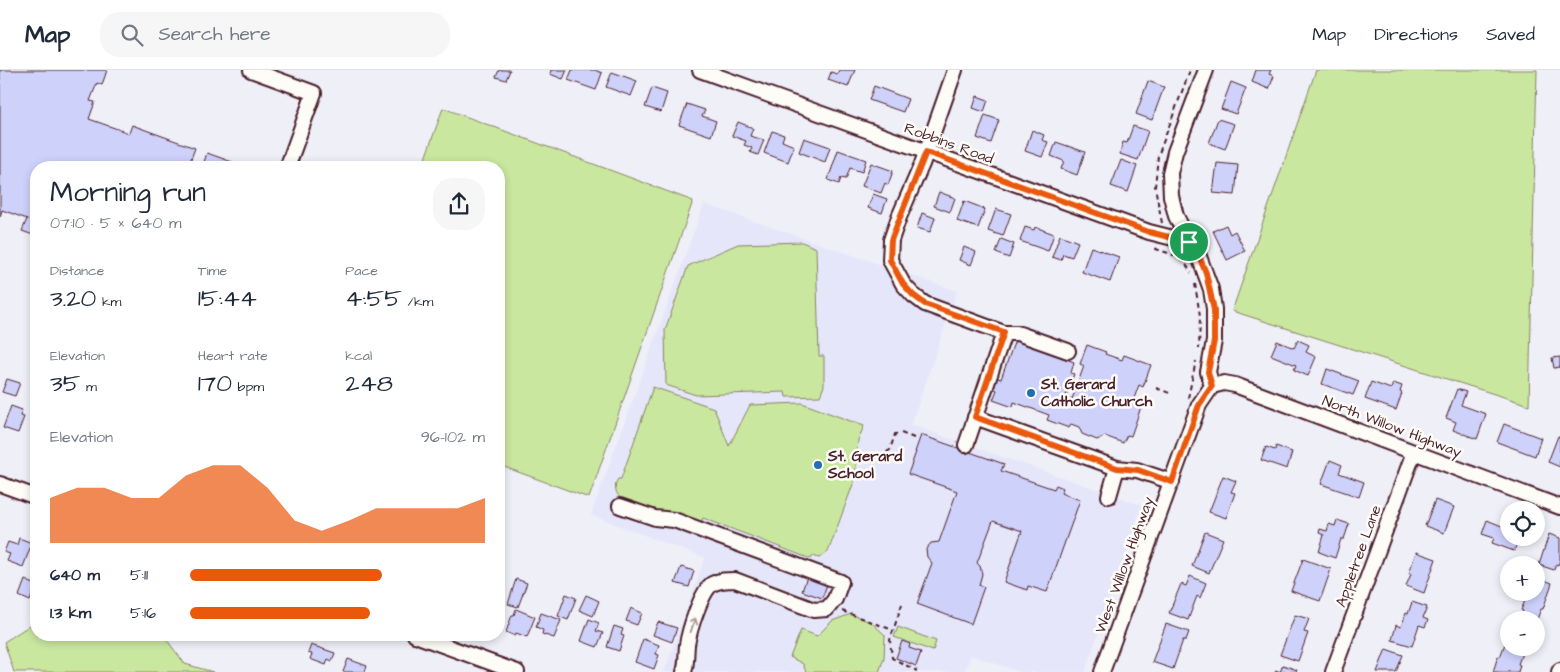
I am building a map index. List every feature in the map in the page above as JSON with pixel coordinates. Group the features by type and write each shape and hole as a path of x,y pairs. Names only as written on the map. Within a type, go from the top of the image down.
{"street":[{"path":"251,70 314,93 290,161"},
{"name":"Robbins Road","path":"700,70 1159,235 1189,242"},
{"path":"955,70 926,152 891,240 890,260 903,284 925,304 1004,332 1017,333 1068,351"},
{"path":"1206,70 1175,152 1170,173 1171,196 1176,216 1189,242 1198,254 1206,273 1214,310 1214,341 1208,372 1212,386"},
{"path":"966,445 1004,332"},
{"name":"North Willow Highway","path":"1212,386 1224,383 1235,385 1560,507"},
{"name":"West Willow Highway","path":"1102,672 1199,405 1212,386"},
{"path":"975,417 1117,468 1138,470 1172,482"},
{"name":"Appletree Lane","path":"1333,672 1414,452"},
{"path":"1109,496 1117,468"},
{"path":"0,484 30,496"},
{"path":"620,506 654,518 674,520 841,582 835,599 827,609 814,610 735,580 722,580 711,585 704,593 691,629 687,645 687,665 684,672"},
{"path":"432,641 517,672"}],"path":[{"path":"1190,70 1158,156 1155,187 1162,221 1156,249 1178,257 1186,264 1194,280 1200,316 1198,352"},
{"path":"1188,399 1196,360"},
{"path":"1156,388 1172,394"},
{"path":"879,457 890,450 895,434 901,433 914,438"},
{"path":"902,604 890,640 892,658 917,671"},
{"path":"842,611 893,630"}],"shaded area":[{"name":"St. Gerard School","path":"704,204 957,291 911,425 1142,505 1085,672 1020,672 971,655 964,672 664,672 705,558 591,515"}],"green space":[{"path":"1316,70 1537,70 1529,405 1232,311"},
{"path":"443,108 693,201 589,498 505,467 505,161 424,161"},
{"path":"802,242 816,248 819,356 824,356 824,386 820,396 786,397 785,392 696,395 666,385 665,330 688,266 738,244"},
{"path":"653,387 714,408 729,446 750,405 802,403 864,426 858,440 855,479 828,552 819,558 813,556 811,559 703,518 700,526 620,497 616,491 616,483 618,479 621,479"},
{"path":"851,614 872,623 885,635 884,658 879,672 806,672 803,664 790,657 801,630 817,636 832,621"},
{"path":"30,625 30,641 168,641 185,664 213,672 14,672 4,642"},
{"path":"898,627 936,641 933,651 894,637"}],"building":[{"path":"0,70 107,70 102,85 97,83 90,101 95,102 89,119 129,133 132,125 195,148 190,161 30,161 30,234 22,231 27,219 2,210 0,217"},
{"path":"499,70 510,70 506,80 496,77"},
{"path":"551,70 567,70 563,79 550,74"},
{"path":"572,70 595,70 602,73 596,90 568,80"},
{"path":"839,70 855,70 848,87 828,80 831,72 837,74"},
{"path":"1256,70 1271,70 1269,74 1274,76 1269,89 1252,82"},
{"path":"612,72 637,81 631,96 606,87"},
{"path":"1148,81 1164,87 1152,120 1136,114"},
{"path":"1231,82 1246,88 1236,114 1221,109"},
{"path":"874,86 908,99 903,112 869,100"},
{"path":"652,88 667,93 661,112 645,107"},
{"path":"977,96 988,100 984,112 973,108"},
{"path":"687,104 705,110 702,116 716,121 711,136 679,125"},
{"path":"985,115 999,120 991,143 977,138"},
{"path":"1218,119 1234,124 1225,149 1209,143"},
{"path":"738,122 753,128 750,136 764,140 758,155 750,152 752,148 744,145 746,141 732,136"},
{"path":"1133,126 1148,131 1138,160 1120,154 1123,142 1127,143"},
{"path":"1032,130 1044,135 1042,140 1048,142 1042,157 1025,151"},
{"path":"772,131 784,135 782,141 794,146 788,162 764,153"},
{"path":"804,138 830,147 825,162 799,152"},
{"path":"1056,142 1085,152 1077,175 1061,169 1064,161 1051,156"},
{"path":"838,150 866,160 862,172 850,168 846,179 841,178 839,184 828,180"},
{"path":"207,153 229,161 204,161"},
{"path":"1121,160 1137,166 1128,192 1111,186"},
{"path":"871,163 893,171 888,185 885,183 881,193 862,186"},
{"path":"1217,163 1238,165 1235,195 1213,193"},
{"path":"939,192 955,198 950,212 934,206"},
{"path":"873,194 887,199 882,213 868,208"},
{"path":"964,201 985,209 978,228 957,221"},
{"path":"996,209 1011,214 1003,236 988,231"},
{"path":"922,213 935,218 930,232 917,228"},
{"path":"1226,225 1230,234 1235,231 1245,251 1227,260 1213,231"},
{"path":"1025,227 1034,230 1035,227 1054,234 1048,251 1020,241"},
{"path":"1060,235 1078,242 1072,257 1063,254 1061,260 1052,257"},
{"path":"1001,239 1014,244 1009,258 996,253"},
{"path":"964,247 976,252 971,265 959,260"},
{"path":"1091,247 1119,257 1110,282 1082,272"},
{"name":"St. Gerard Catholic Church","path":"1015,340 1074,362 1071,373 1074,374 1066,396 1072,399 1084,366 1080,364 1087,345 1122,360 1124,355 1151,365 1143,387 1139,385 1133,401 1142,404 1131,436 1127,435 1123,443 1105,436 1097,440 1082,434 1079,427 1071,424 1069,428 1047,420 1049,415 1014,402 1013,407 993,400 997,390 991,388 995,377 1001,379"},
{"path":"1298,340 1309,345 1306,352 1316,357 1308,376 1294,370 1296,365 1271,355 1277,341 1294,348"},
{"path":"1560,357 1560,367 1554,368 1552,358"},
{"path":"1327,369 1359,381 1353,395 1322,384"},
{"path":"7,379 20,383 15,396 2,392"},
{"path":"1371,382 1391,389 1393,383 1402,386 1400,392 1402,393 1396,410 1365,399"},
{"path":"1457,389 1466,392 1461,405 1486,414 1477,439 1453,430 1456,422 1446,418"},
{"path":"11,406 22,410 20,416 24,417 18,433 3,428"},
{"path":"1504,424 1541,438 1535,456 1497,442"},
{"path":"921,435 1004,464 1001,471 1054,489 1056,485 1063,488 1061,493 1080,500 1047,592 1028,586 1027,590 1004,582 1022,531 993,521 977,563 982,574 979,585 984,587 971,624 917,604 932,563 927,557 926,549 931,543 939,542 957,491 908,474"},
{"path":"1558,436 1560,437 1560,467 1548,462"},
{"path":"1276,446 1292,452 1287,469 1261,460 1266,447 1275,450"},
{"path":"1330,460 1342,465 1339,473 1364,482 1359,497 1321,484"},
{"path":"1223,476 1236,481 1231,492 1235,493 1226,518 1209,512"},
{"path":"1435,500 1454,507 1444,533 1425,526"},
{"path":"1337,520 1349,524 1344,539 1341,539 1335,558 1319,552 1324,535 1319,533 1320,529 1327,531 1329,524 1335,526"},
{"path":"1487,520 1500,525 1500,546 1492,543 1494,538 1482,534"},
{"path":"1205,532 1223,539 1209,573 1192,566"},
{"path":"1549,534 1560,538 1560,560 1554,570 1545,567 1545,556 1542,556"},
{"path":"19,538 30,542 30,548 23,567 7,561 10,554 4,552 8,542 17,545"},
{"path":"1500,546 1516,546 1514,551"},
{"path":"1416,552 1436,559 1424,593 1406,586"},
{"path":"1303,559 1331,569 1320,601 1291,591"},
{"path":"681,567 694,571 689,587 675,583"},
{"path":"808,574 828,582 822,598 802,591"},
{"path":"1190,576 1206,583 1200,598 1197,596 1188,620 1169,613 1181,584 1186,586"},
{"path":"516,579 527,583 518,607 508,604"},
{"path":"25,580 30,582 30,601 19,596"},
{"path":"1545,580 1552,583 1543,609 1540,611 1521,610 1525,601 1545,601"},
{"path":"566,594 576,598 568,620 558,616"},
{"path":"586,595 599,601 593,616 579,610"},
{"path":"1412,602 1427,607 1423,618 1428,620 1425,627 1419,625 1412,646 1392,640 1396,625 1401,627"},
{"path":"631,608 642,613 637,625 626,621"},
{"path":"516,609 535,617 527,637 516,633 515,636 506,632"},
{"path":"541,613 561,620 554,638 542,634 543,630 536,627"},
{"path":"1295,615 1309,619 1304,632 1308,633 1298,661 1280,655"},
{"path":"589,619 599,623 596,631 603,633 597,647 581,641"},
{"path":"658,622 677,628 672,642 653,635"},
{"path":"1166,624 1189,632 1186,640 1183,640 1173,669 1152,662"},
{"path":"614,626 623,629 621,635 624,636 619,651 607,647"},
{"path":"643,639 659,645 656,654 659,655 654,669 635,662"},
{"path":"902,641 910,644 909,648 921,652 916,666 896,658"},
{"path":"311,645 335,653 332,661 328,659 326,665 310,659 312,654 308,653"},
{"path":"1386,649 1403,655 1396,672 1377,672"},
{"path":"1498,656 1521,656 1518,672 1493,672"},
{"path":"348,659 367,666 365,672 343,672"},
{"path":"1283,665 1297,670 1296,672 1280,672"}],"place":[{"name":"St. Gerard Catholic Church","path":"1031,393"},
{"name":"St. Gerard School","path":"818,465"}],"route":[{"path":"926,152 1149,232 1189,242 1198,254 1211,289 1214,310 1214,341 1208,372 1212,386 1199,405 1172,482 1138,470 1117,468 975,417 1004,332 925,304 903,284 890,260 891,240 926,152"}]}
